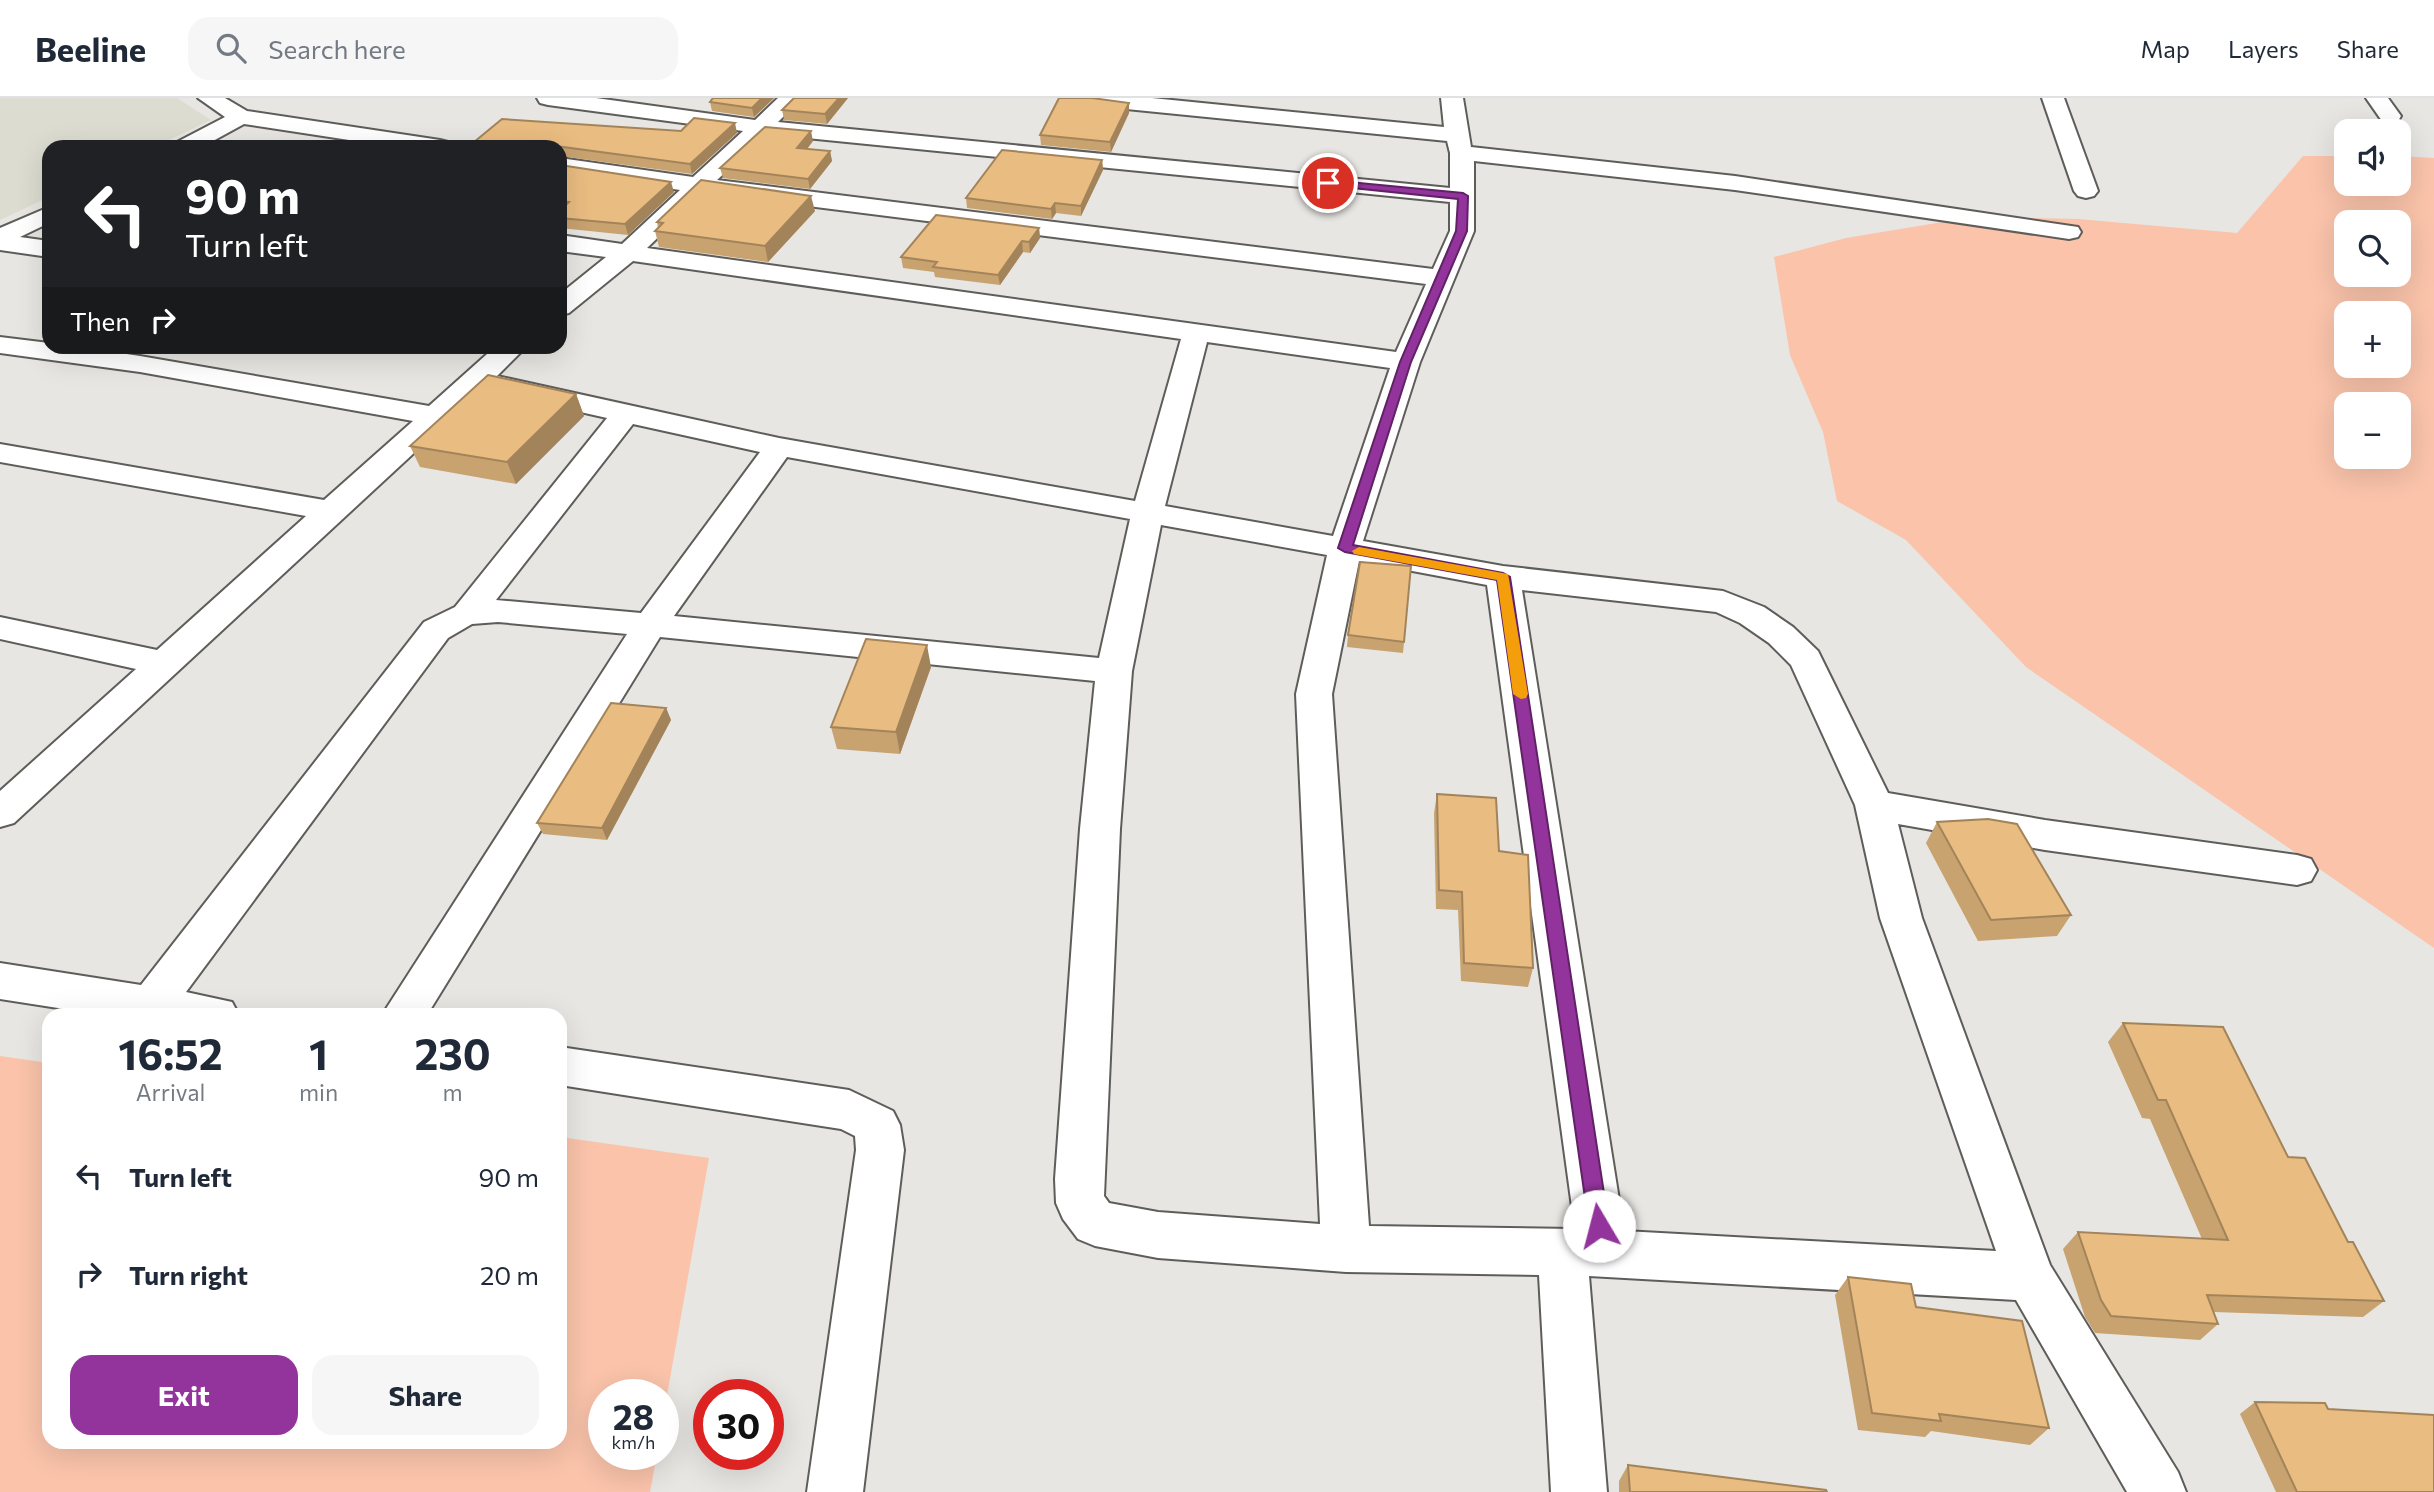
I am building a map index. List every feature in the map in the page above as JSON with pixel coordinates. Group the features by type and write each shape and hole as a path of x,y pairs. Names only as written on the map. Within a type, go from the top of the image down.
{"street":[{"path":"209,98 241,117 394,140"},
{"path":"548,98 760,127 1463,196"},
{"path":"567,301 626,254 791,98"},
{"path":"1086,98 1459,144 2069,232"},
{"path":"1346,1249 1314,694 1345,548 1406,362 1462,231 1463,196 1452,98"},
{"path":"2053,98 2086,191"},
{"path":"198,140 241,117"},
{"path":"567,166 697,185 1440,278"},
{"path":"0,239 42,218"},
{"path":"0,239 42,248"},
{"path":"567,244 1406,362"},
{"path":"1196,333 1148,511 1114,671 1100,829 1080,1165 1080,1203 1095,1223 1129,1231 1346,1249 1582,1253 2030,1277"},
{"path":"0,345 42,351"},
{"path":"66,354 140,364 433,416"},
{"path":"0,813 433,416 504,354"},
{"path":"476,380 779,447 1148,511 1503,577 1723,602 1752,615 1781,635 1806,659 1874,805 1901,918 2030,1277 2158,1492"},
{"path":"469,612 626,413"},
{"path":"408,1008 650,625 779,447"},
{"path":"0,453 331,510"},
{"path":"1503,577 1582,1253 1579,1492"},
{"path":"151,1005 436,630 449,620 469,612 491,610 1114,671"},
{"path":"0,628 162,663"},
{"path":"1874,805 2045,835 2297,870"},
{"path":"0,981 171,1008"},
{"path":"567,1067 849,1110 877,1125 880,1150 835,1492"}],"shaded area":[{"path":"0,98 177,98 211,120 169,140 42,140 42,200 0,220"},
{"path":"2303,156 2334,156 2334,196 2411,196 2411,157 2434,158 2434,948 2026,667 1906,540 1837,501 1823,432 1790,355 1774,257 1846,238 1973,217 2078,219 2237,233"},
{"path":"0,1056 42,1062 42,1449 567,1449 567,1138 709,1158 670,1379 588,1379 588,1470 654,1470 650,1492 0,1492"}],"building":[{"path":"713,98 762,98 752,108 710,102"},
{"path":"794,98 839,98 825,114 782,110"},
{"path":"1059,98 1092,98 1129,103 1110,142 1040,135"},
{"path":"694,118 735,123 690,164 567,148 567,140 476,140 502,119 681,131"},
{"path":"765,127 811,131 797,148 830,151 808,179 720,168"},
{"path":"1002,150 1102,160 1081,206 1055,203 1051,209 966,198"},
{"path":"567,166 671,182 625,224 567,219"},
{"path":"701,180 811,196 765,246 655,231 663,223 657,222"},
{"path":"936,215 1039,228 1029,242 1022,241 998,275 933,267 937,262 901,257"},
{"path":"488,375 576,394 507,462 410,446"},
{"path":"1360,562 1411,566 1404,642 1348,635"},
{"path":"866,639 927,645 896,732 831,727"},
{"path":"611,703 666,708 602,828 537,823"},
{"path":"1437,794 1496,798 1499,851 1528,855 1533,968 1464,963 1462,892 1439,890"},
{"path":"1988,819 2017,824 2071,915 1991,920 1937,822"},
{"path":"2123,1023 2223,1027 2288,1157 2305,1158 2348,1242 2353,1242 2384,1301 2207,1295 2218,1324 2111,1316 2101,1300 2078,1232 2228,1240 2166,1100 2158,1100"},
{"path":"1848,1277 1911,1284 1916,1307 2022,1321 2049,1428 1939,1414 1941,1421 1872,1413"},
{"path":"2255,1402 2325,1403 2328,1409 2434,1415 2434,1492 2297,1492"},
{"path":"1628,1465 1826,1490 1827,1492 1630,1492"}],"slow traffic":[{"path":"1359,551 1503,577 1521,694"}],"route":[{"path":"1328,183 1463,196 1462,231 1406,362 1345,548 1503,577 1599,1226"}]}
